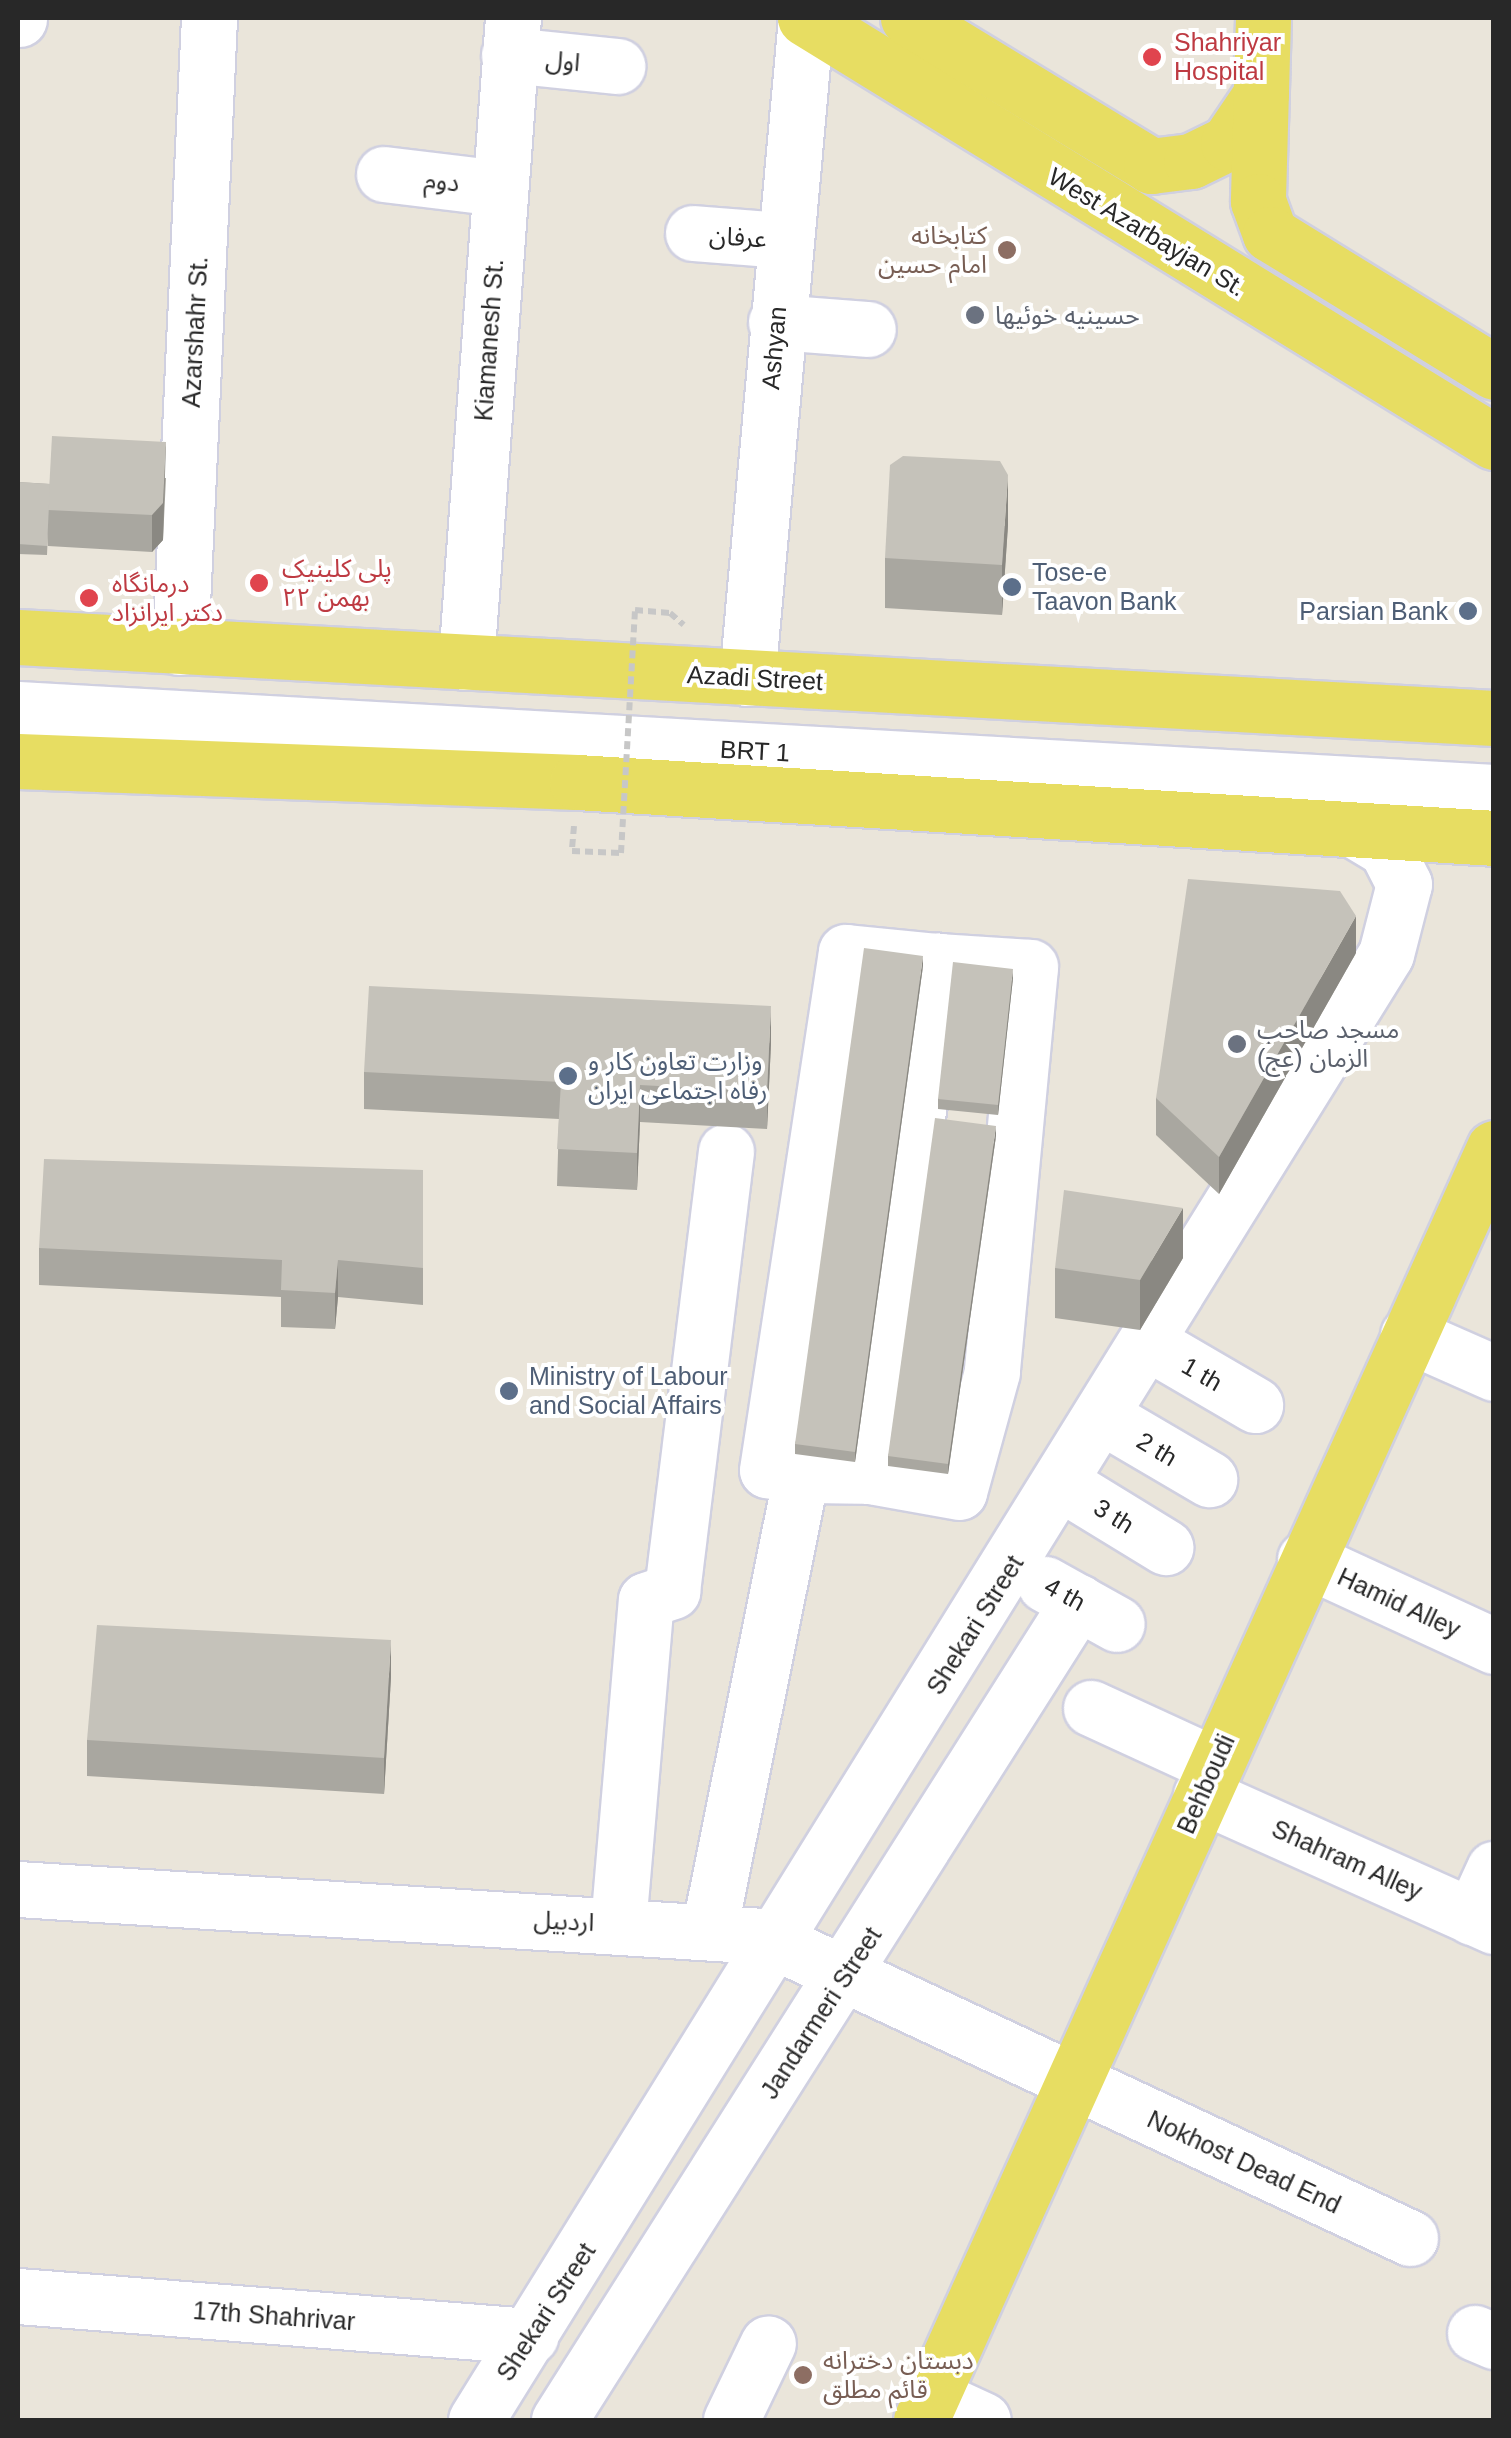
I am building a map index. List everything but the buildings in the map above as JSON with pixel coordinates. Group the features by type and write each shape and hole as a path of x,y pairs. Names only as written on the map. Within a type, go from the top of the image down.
{"main road":[{"name":"West Azarbayjan St.","path":"806,18 1494,442"},
{"path":"1263,18 1258,200 1286,249 1494,372"},
{"path":"930,24 1151,166 1192,161 1228,143 1261,94"},
{"name":"Azadi Street","path":"18,637 1494,718"},
{"path":"18,760 578,782 1494,838"},
{"name":"Behboudi","path":"926,2408 1077,2085 1304,1560 1494,1148"}],"street":[{"name":"Azarshahr St.","path":"180,647 210,18"},
{"name":"Ashyan","path":"748,678 782,240 806,18"},
{"name":"اول","path":"511,36 617,66"},
{"name":"Kiamanesh St.","path":"466,662 511,36"},
{"name":"دوم","path":"384,174 500,188"},
{"name":"عرفان","path":"693,234 782,240"},
{"path":"776,322 868,329"},
{"name":"BRT 1","path":"18,680 1494,763"},
{"name":"BRT 1","path":"18,708 1494,792"},
{"name":"Shekari Street","path":"476,2420 781,1942 1064,1485 1398,930 1404,884 1397,866 1353,830"},
{"path":"846,952 1030,967 992,1372 959,1492 870,1476 801,1475 766,1470 846,952"},
{"path":"870,1476 938,961"},
{"path":"618,1925 646,1600 672,1592 726,1150"},
{"path":"1408,1335 1494,1372"},
{"name":"1 th","path":"1149,1344 1255,1405"},
{"name":"2 th","path":"1104,1418 1209,1480"},
{"path":"708,1930 801,1475"},
{"name":"3 th","path":"1064,1485 1164,1547"},
{"name":"Hamid Alley","path":"1304,1560 1494,1646"},
{"name":"4 th","path":"1012,1565 1098,1613"},
{"name":"Jandarmeri Street","path":"558,2420 848,1973 1098,1613"},
{"name":"Shahram Alley","path":"1091,1708 1208,1780 1486,1904"},
{"name":"اردبیل","path":"18,1889 708,1930 781,1942 1077,2085"},
{"name":"Nokhost Dead End","path":"1077,2085 1410,2238"},
{"name":"17th Shahrivar","path":"18,2296 530,2336"},
{"path":"732,2420 768,2343"},
{"path":"926,2408 983,2420"}],"path":[{"path":"572,851 621,854 635,610 670,613"}],"place":[{"name":"Shahriyar Hospital","path":"1152,57"},
{"name":"کتابخانه امام حسین","path":"1007,250"},
{"name":"حسینیه خوئیها","path":"975,315"},
{"name":"پلی کلینیک ۲۲ بهمن","path":"259,583"},
{"name":"Tose-e Taavon Bank","path":"1012,587"},
{"name":"درمانگاه دکتر ایرانزاد","path":"89,598"},
{"name":"Parsian Bank","path":"1468,611"},
{"name":"مسجد صاحب الزمان (عج)","path":"1237,1044"},
{"name":"وزارت تعاون کار و رفاه اجتماعی ایران","path":"568,1076"},
{"name":"Ministry of Labour and Social Affairs","path":"509,1391"},
{"name":"دبستان دخترانه قائم مطلق","path":"803,2375"}]}
